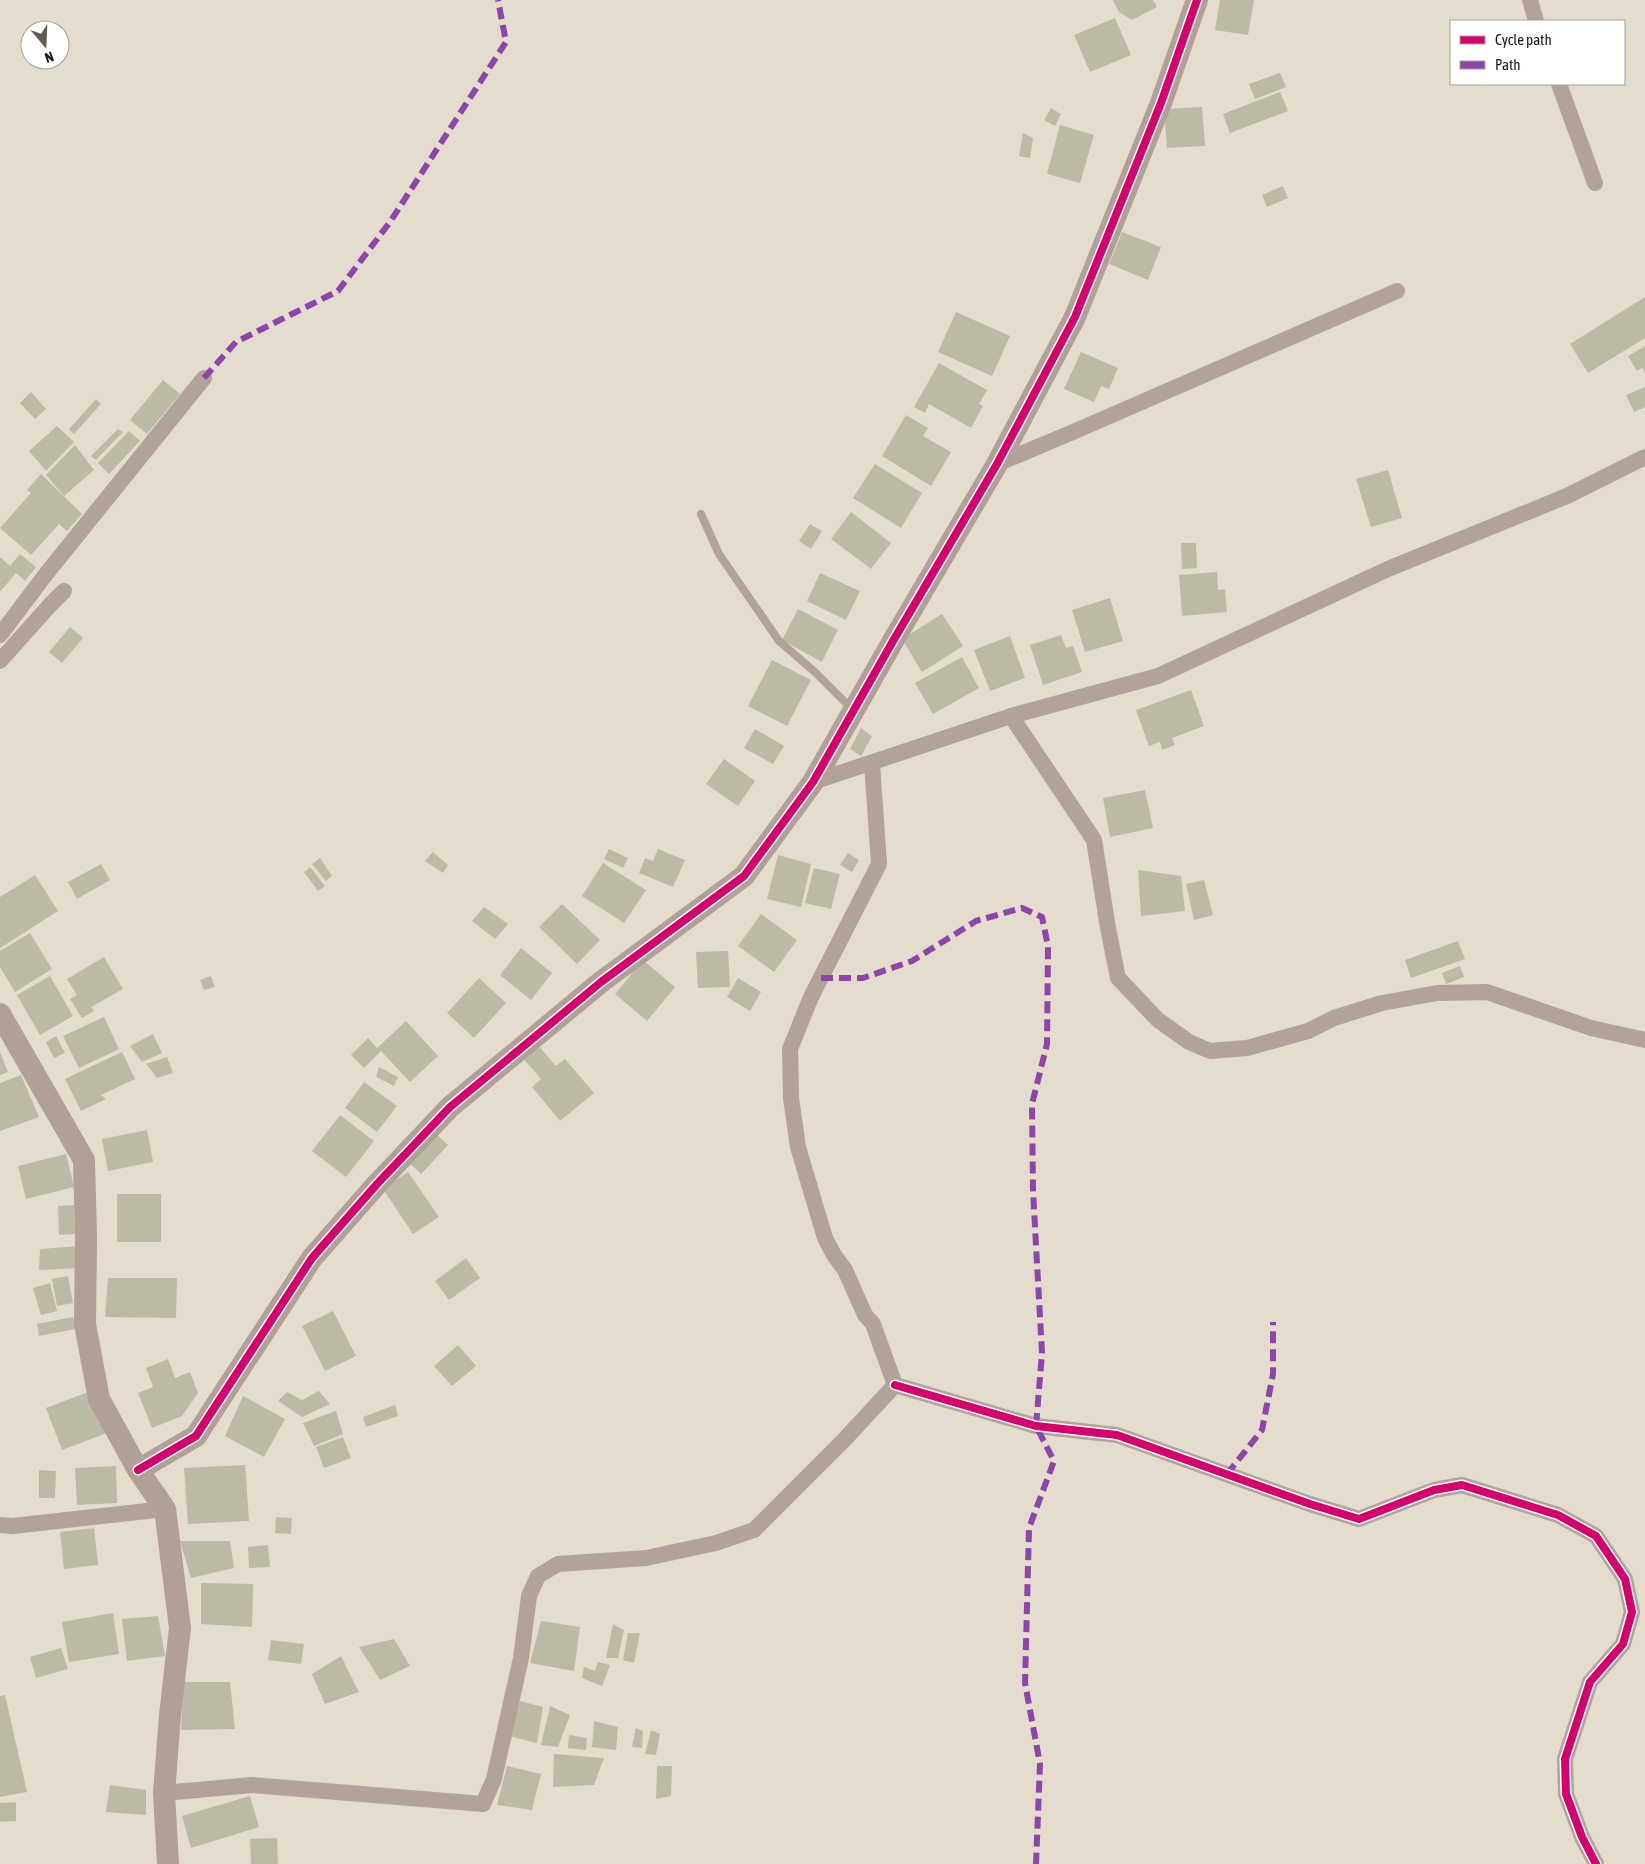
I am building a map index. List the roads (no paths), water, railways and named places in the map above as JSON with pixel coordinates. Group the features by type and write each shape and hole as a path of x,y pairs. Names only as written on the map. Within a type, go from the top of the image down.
{"street":[{"path":"138,1470 196,1436 312,1258 377,1184 450,1107 600,982 744,876 813,782 998,464 1075,317 1161,103 1197,0"},
{"path":"1530,0 1536,20"},
{"path":"1559,85 1596,183"},
{"path":"998,464 1397,291"},
{"path":"0,635 46,574 204,378"},
{"path":"813,782 1011,716 1158,676 1388,569 1567,496 1645,457"},
{"path":"0,661 64,591"},
{"path":"1011,716 1094,840 1118,978 1158,1020 1188,1042 1210,1050 1246,1048 1308,1032 1334,1018 1382,1003 1438,993 1486,992 1591,1028 1645,1040"},
{"path":"872,762 879,864 811,998 790,1050 791,1098 798,1147 825,1238 834,1256 845,1270 864,1315 873,1324 895,1384"},
{"path":"0,1014 84,1160 86,1236 84,1324 99,1399 138,1470 164,1509 180,1628 170,1715 164,1793 168,1864"},
{"path":"164,1793 252,1785 483,1804 494,1779 521,1658 529,1596 538,1576 558,1564 646,1558 716,1543 754,1530 844,1440 895,1384"},
{"path":"895,1384 1036,1426 1117,1435 1310,1504 1359,1519 1434,1490 1462,1485 1558,1515 1596,1536 1625,1579 1632,1612 1623,1644 1590,1682 1565,1760 1566,1794 1582,1838 1596,1864"},
{"path":"0,1525 13,1526 164,1509"}],"lane":[{"path":"701,514 719,554 779,641 816,673 853,711"}]}
